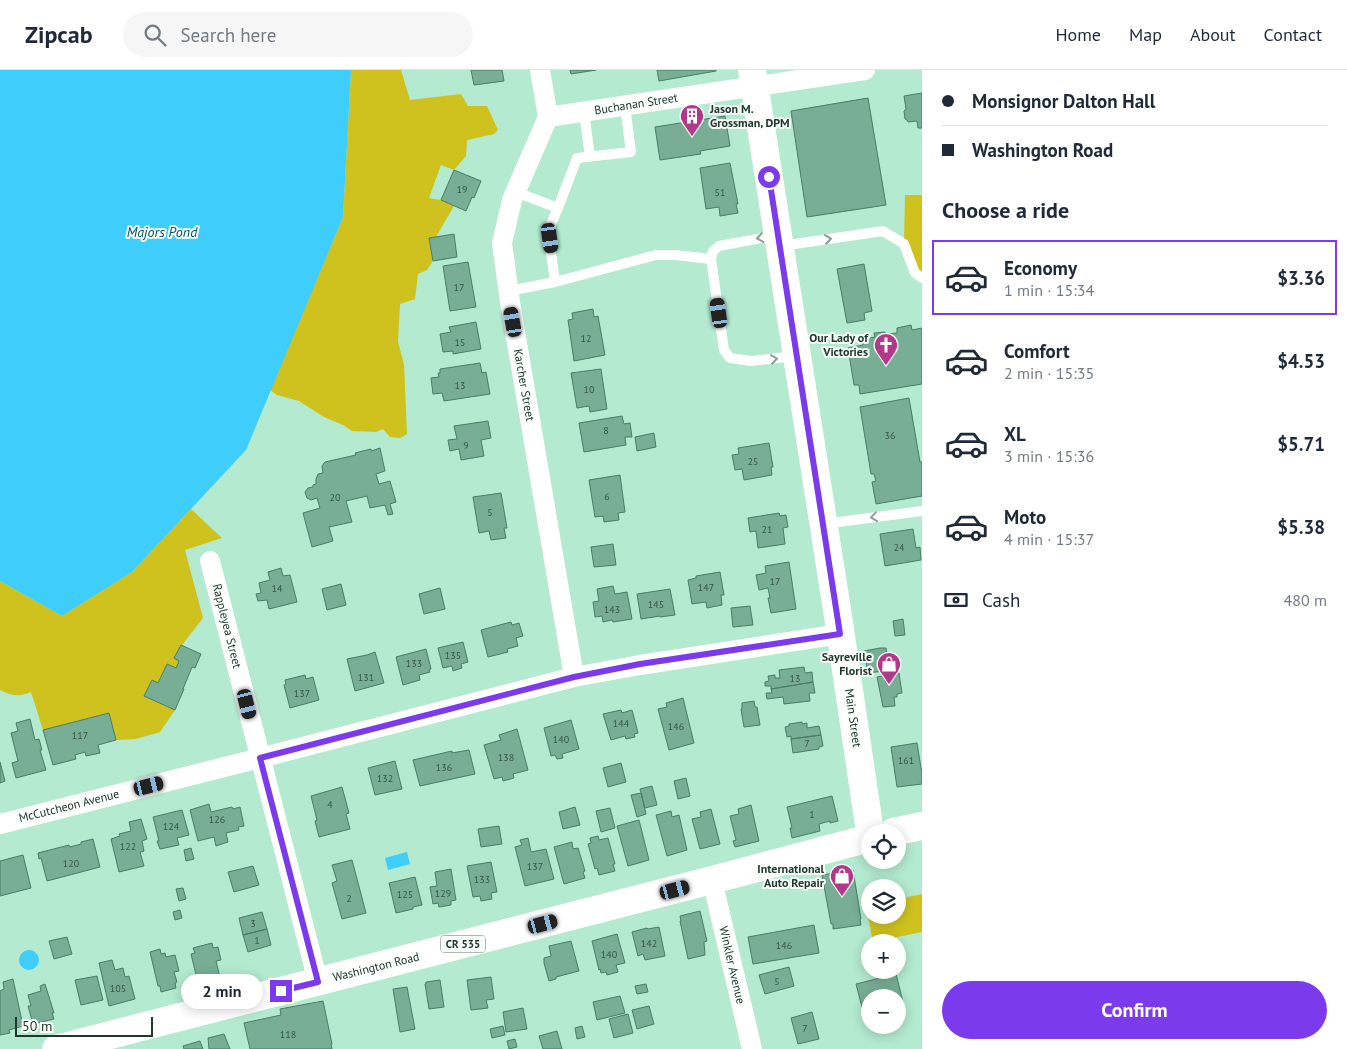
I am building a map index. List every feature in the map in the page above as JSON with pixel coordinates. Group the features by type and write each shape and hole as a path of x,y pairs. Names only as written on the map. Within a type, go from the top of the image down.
{"main road":[{"name":"Main Street","path":"753,78 824,524 869,824"},
{"path":"906,829 922,826"},
{"name":"Washington Road","path":"56,1049 861,840"}],"street":[{"path":"540,70 548,118"},
{"name":"Buchanan Street","path":"548,118 625,106 753,78 865,70"},
{"name":"Karcher Street","path":"548,118 512,200 502,243 508,291 574,677"},
{"name":"Rappleyea Street","path":"210,561 318,982"},
{"name":"McCutcheon Avenue","path":"0,824 574,677 640,664 840,634"},
{"name":"Winkler Avenue","path":"712,880 752,1049"}],"lane":[{"path":"556,282 550,238 551,224 577,158 631,152 625,106"},
{"path":"584,112 590,157"},
{"path":"516,192 558,208"},
{"path":"797,356 751,361 730,358 724,350 711,259 713,251 719,246 742,241 779,241 883,231 904,244 915,274 922,278"},
{"path":"508,291 556,282 656,255 711,259"},
{"path":"824,524 922,511"}],"shaded area":[{"path":"351,70 401,70 410,100 461,94 468,106 487,106 498,130 494,134 467,140 466,156 454,170 441,165 429,198 441,200 454,206 436,237 429,238 433,261 427,270 418,274 415,299 400,304 398,342 404,364 407,434 400,438 390,437 383,429 376,432 352,431 324,417 299,401 277,395 270,390 343,217"},
{"path":"905,195 922,195 922,278 904,244"},
{"path":"191,509 222,538 185,550 203,618 179,649 175,658 179,661 176,668 167,664 158,683 152,681 145,696 175,710 160,732 136,739 116,740 109,713 43,730 31,692 15,695 0,690 0,581 62,616 132,572"},
{"path":"922,894 922,932 906,935 871,934 870,924 906,924 906,897"}],"water":[{"name":"Majors Pond","path":"0,70 351,70 343,217 246,450 132,572 62,616 0,581"},
{"path":"407,852 410,864 388,870 385,858"},
{"path":"29,950 36,953 39,960 36,967 29,970 22,967 19,960 22,953"}],"building":[{"path":"471,70 502,70 504,81 474,85"},
{"path":"570,70 596,70 571,74"},
{"path":"657,70 716,70 716,71 659,81"},
{"path":"922,93 922,128 918,128 917,121 908,122 905,119 904,96"},
{"path":"868,98 886,205 807,217 791,111"},
{"name":"Jason M. Grossman, DPM","path":"725,116 730,146 700,151 701,154 660,160 655,127"},
{"path":"730,163 738,213 720,216 719,207 706,209 700,168"},
{"path":"454,170 481,181 466,211 441,200"},
{"path":"454,234 457,257 433,261 429,238"},
{"path":"468,262 476,307 450,311 443,266"},
{"path":"864,264 872,311 864,313 865,320 847,323 837,269"},
{"path":"593,309 594,317 598,316 605,355 574,361 568,320 573,319 572,313"},
{"path":"476,322 481,349 453,354 453,351 443,352 440,334 451,332 449,327"},
{"name":"Our Lady of Victories","path":"911,325 912,330 922,328 922,384 860,394 859,385 854,385 848,348 863,345 862,339 875,337 874,333 897,333 897,328"},
{"path":"480,363 482,373 486,372 490,394 444,401 442,393 433,394 431,378 439,377 440,369"},
{"path":"601,369 607,409 590,412 589,406 577,408 571,373"},
{"path":"909,398 920,462 922,462 922,496 876,504 872,482 876,481 874,474 871,474 860,407"},
{"path":"622,416 624,424 630,423 632,437 625,437 626,445 584,452 579,423"},
{"path":"488,421 491,438 481,440 484,456 461,460 459,449 450,451 448,440 457,439 454,426"},
{"path":"654,433 656,447 637,451 635,437"},
{"path":"769,443 773,467 771,467 772,475 744,480 742,469 735,470 732,455 739,454 738,448"},
{"path":"380,448 385,471 376,474 379,484 390,481 396,502 390,504 393,514 388,515 385,505 370,508 367,496 346,501 352,522 329,527 333,541 312,547 303,513 320,508 317,498 311,500 307,498 305,492 316,484 318,474 323,473 322,466 325,462"},
{"path":"620,475 625,512 618,513 619,520 604,522 603,516 595,517 589,480"},
{"path":"501,493 507,528 504,528 506,538 491,540 489,531 479,533 473,497"},
{"path":"779,513 780,516 786,515 788,527 783,528 785,544 758,548 756,531 750,532 748,518"},
{"path":"913,529 916,548 920,547 921,560 885,566 880,534"},
{"path":"613,544 616,565 594,567 591,547"},
{"path":"789,562 796,609 771,613 768,588 759,590 756,575 766,573 765,566"},
{"path":"281,568 283,576 290,575 297,602 269,609 267,600 258,601 256,594 261,593 259,583 270,580 268,572"},
{"path":"720,572 724,595 721,595 722,605 707,608 706,602 692,604 688,580 696,578 696,576"},
{"path":"341,584 346,605 327,610 322,589"},
{"path":"613,586 615,594 627,592 632,619 603,622 602,616 595,617 593,602 599,601 597,589"},
{"path":"440,588 445,609 424,614 419,594"},
{"path":"670,589 675,615 641,619 637,594"},
{"path":"750,606 753,625 733,627 731,608"},
{"path":"903,619 905,635 895,636 893,621"},
{"path":"511,622 512,625 519,623 523,636 516,638 518,646 507,649 508,652 488,657 481,630"},
{"path":"463,642 468,662 461,664 462,668 453,671 452,666 443,668 438,648"},
{"path":"181,645 201,654 195,668 192,667 175,710 144,696 152,680 158,683 167,664 176,668 179,661 174,658"},
{"path":"886,648 888,663 883,664 884,671 868,673 864,651"},
{"path":"426,649 430,672 419,675 420,680 403,685 396,657"},
{"path":"375,652 384,683 355,691 347,659"},
{"path":"804,667 805,673 812,672 813,682 771,689 771,686 765,686 765,682 769,681 768,676 775,675 775,678 780,678 779,670"},
{"name":"Sayreville Florist","path":"899,673 902,693 894,697 895,706 883,707 877,677"},
{"path":"305,675 306,679 313,677 319,700 290,708 284,685 286,684 285,680"},
{"path":"813,682 815,693 809,693 810,701 784,704 783,697 767,699 766,693 772,693 771,689"},
{"path":"683,698 694,743 669,750 658,709 667,707 666,703"},
{"path":"754,701 760,725 744,727 742,703"},
{"path":"621,710 622,713 632,710 638,733 634,734 635,737 626,739 625,736 611,740 603,714"},
{"path":"109,713 116,740 98,745 100,753 86,756 85,752 75,755 76,759 53,765 43,730"},
{"path":"30,719 35,740 39,739 46,770 16,778 12,763 18,761 11,733 18,731 16,723"},
{"path":"571,720 579,749 562,754 563,758 557,759 555,755 551,756 544,728"},
{"path":"802,722 802,724 807,723 807,728 819,726 821,735 791,739 791,736 787,737 785,727 789,726 789,724"},
{"path":"517,729 528,770 513,774 514,778 503,781 502,777 494,779 484,745 501,740 499,735"},
{"path":"821,735 823,746 819,747 819,749 793,753 791,739"},
{"path":"917,743 922,784 897,787 891,747"},
{"path":"469,750 475,774 420,786 413,760 452,751 452,753"},
{"path":"395,761 402,789 375,795 368,768"},
{"path":"0,762 5,781 0,783"},
{"path":"621,763 626,782 608,787 603,768"},
{"path":"686,778 690,796 678,799 674,781"},
{"path":"652,786 657,805 645,808 640,789"},
{"path":"342,787 349,813 346,814 350,829 319,837 311,796"},
{"path":"641,793 646,814 637,817 631,795"},
{"path":"832,796 838,821 819,824 820,831 792,838 790,828 792,828 787,807"},
{"path":"209,804 211,812 240,807 244,826 238,827 239,830 226,833 228,842 216,846 214,837 198,841 190,810"},
{"path":"751,805 759,841 735,847 733,841 736,840 730,816 739,814 738,809"},
{"path":"575,807 580,825 563,829 559,812"},
{"path":"610,808 615,828 601,832 596,811"},
{"path":"711,809 720,844 700,849 692,819 701,817 700,812"},
{"path":"182,810 189,835 177,838 179,845 160,849 153,817"},
{"path":"671,811 672,817 679,815 687,850 667,856 656,815"},
{"path":"141,819 147,839 142,841 144,851 140,852 144,866 119,872 111,839 120,836 119,834 131,831 129,822"},
{"path":"639,820 649,860 628,866 617,826"},
{"path":"499,826 502,844 481,847 478,829"},
{"path":"598,836 599,840 608,838 615,864 613,864 615,871 599,875 597,868 595,869 588,844 591,843 590,838"},
{"path":"528,838 531,852 546,849 554,879 525,886 515,847 522,845 520,840"},
{"path":"93,839 100,867 47,881 38,853 69,845 70,847"},
{"path":"572,842 573,849 578,848 585,871 583,872 585,878 564,884 554,847"},
{"path":"191,848 194,859 186,861 184,850"},
{"path":"23,855 31,888 0,896 0,861"},
{"path":"352,860 366,913 342,919 332,883 337,881 332,865"},
{"path":"491,862 497,892 491,893 492,899 481,901 480,896 473,897 467,866"},
{"path":"253,866 259,885 234,892 228,872"},
{"path":"451,869 456,900 451,901 451,905 439,907 438,903 433,904 430,887 437,886 435,872"},
{"name":"International Auto Repair","path":"853,870 861,925 833,929 822,875"},
{"path":"415,877 422,905 396,913 389,883"},
{"path":"183,888 186,899 179,901 176,889"},
{"path":"180,910 182,918 175,920 173,912"},
{"path":"700,911 707,941 704,942 705,955 688,959 680,916"},
{"path":"262,912 267,929 243,935 239,918"},
{"path":"814,925 819,953 753,964 748,937"},
{"path":"659,927 665,956 645,960 643,954 638,956 632,932"},
{"path":"267,929 271,945 248,952 243,935"},
{"path":"617,934 625,963 616,965 618,972 607,975 606,972 601,973 599,970 592,941"},
{"path":"67,937 72,954 54,959 49,941"},
{"path":"571,941 579,971 556,977 556,979 549,981 544,958 551,956 549,946"},
{"path":"212,943 213,948 218,947 221,960 216,961 220,978 198,983 191,954 195,953 193,948"},
{"path":"160,949 161,954 165,953 166,957 175,955 179,971 174,972 177,982 175,983 176,988 161,992 150,952"},
{"path":"112,960 115,970 123,968 125,977 129,976 135,999 109,1006 99,963"},
{"path":"789,967 794,986 765,994 759,975"},
{"path":"97,976 103,1000 81,1005 75,980"},
{"path":"491,977 494,999 486,1000 488,1008 471,1010 467,980"},
{"path":"13,979 23,1026 9,1030 10,1033 0,1035 0,991 4,989 3,982"},
{"path":"876,979 897,979 900,989 861,989 861,1003 856,984"},
{"path":"440,980 444,1007 429,1009 425,984 426,982"},
{"path":"45,984 54,1019 33,1024 28,1006 31,1006 28,995 41,991 40,986"},
{"path":"646,984 648,992 637,994 635,986"},
{"path":"407,987 415,1029 400,1032 393,989"},
{"path":"620,996 625,1013 597,1020 593,1002"},
{"path":"323,1001 332,1049 250,1049 244,1023 281,1015 280,1009"},
{"path":"649,1006 654,1024 637,1029 632,1010"},
{"path":"523,1008 527,1029 506,1032 503,1012"},
{"path":"812,1012 819,1039 798,1044 791,1018"},
{"path":"628,1014 633,1033 614,1038 609,1019"},
{"path":"503,1026 505,1035 492,1038 490,1029"},
{"path":"582,1026 585,1037 577,1039 575,1028"},
{"path":"557,1031 562,1049 543,1049 539,1036"},
{"path":"224,1034 230,1049 209,1049 208,1038"},
{"path":"515,1039 517,1047 509,1049 507,1041"},
{"path":"200,1041 203,1049 184,1049 183,1046"}],"place":[{"name":"Jason M. Grossman, DPM","path":"692,137"},
{"name":"Our Lady of Victories","path":"886,366"},
{"name":"Sayreville Florist","path":"889,685"},
{"name":"International Auto Repair","path":"842,897"}],"route":[{"path":"281,991 318,982 260,758 574,677 640,664 840,634 769,177"}]}
